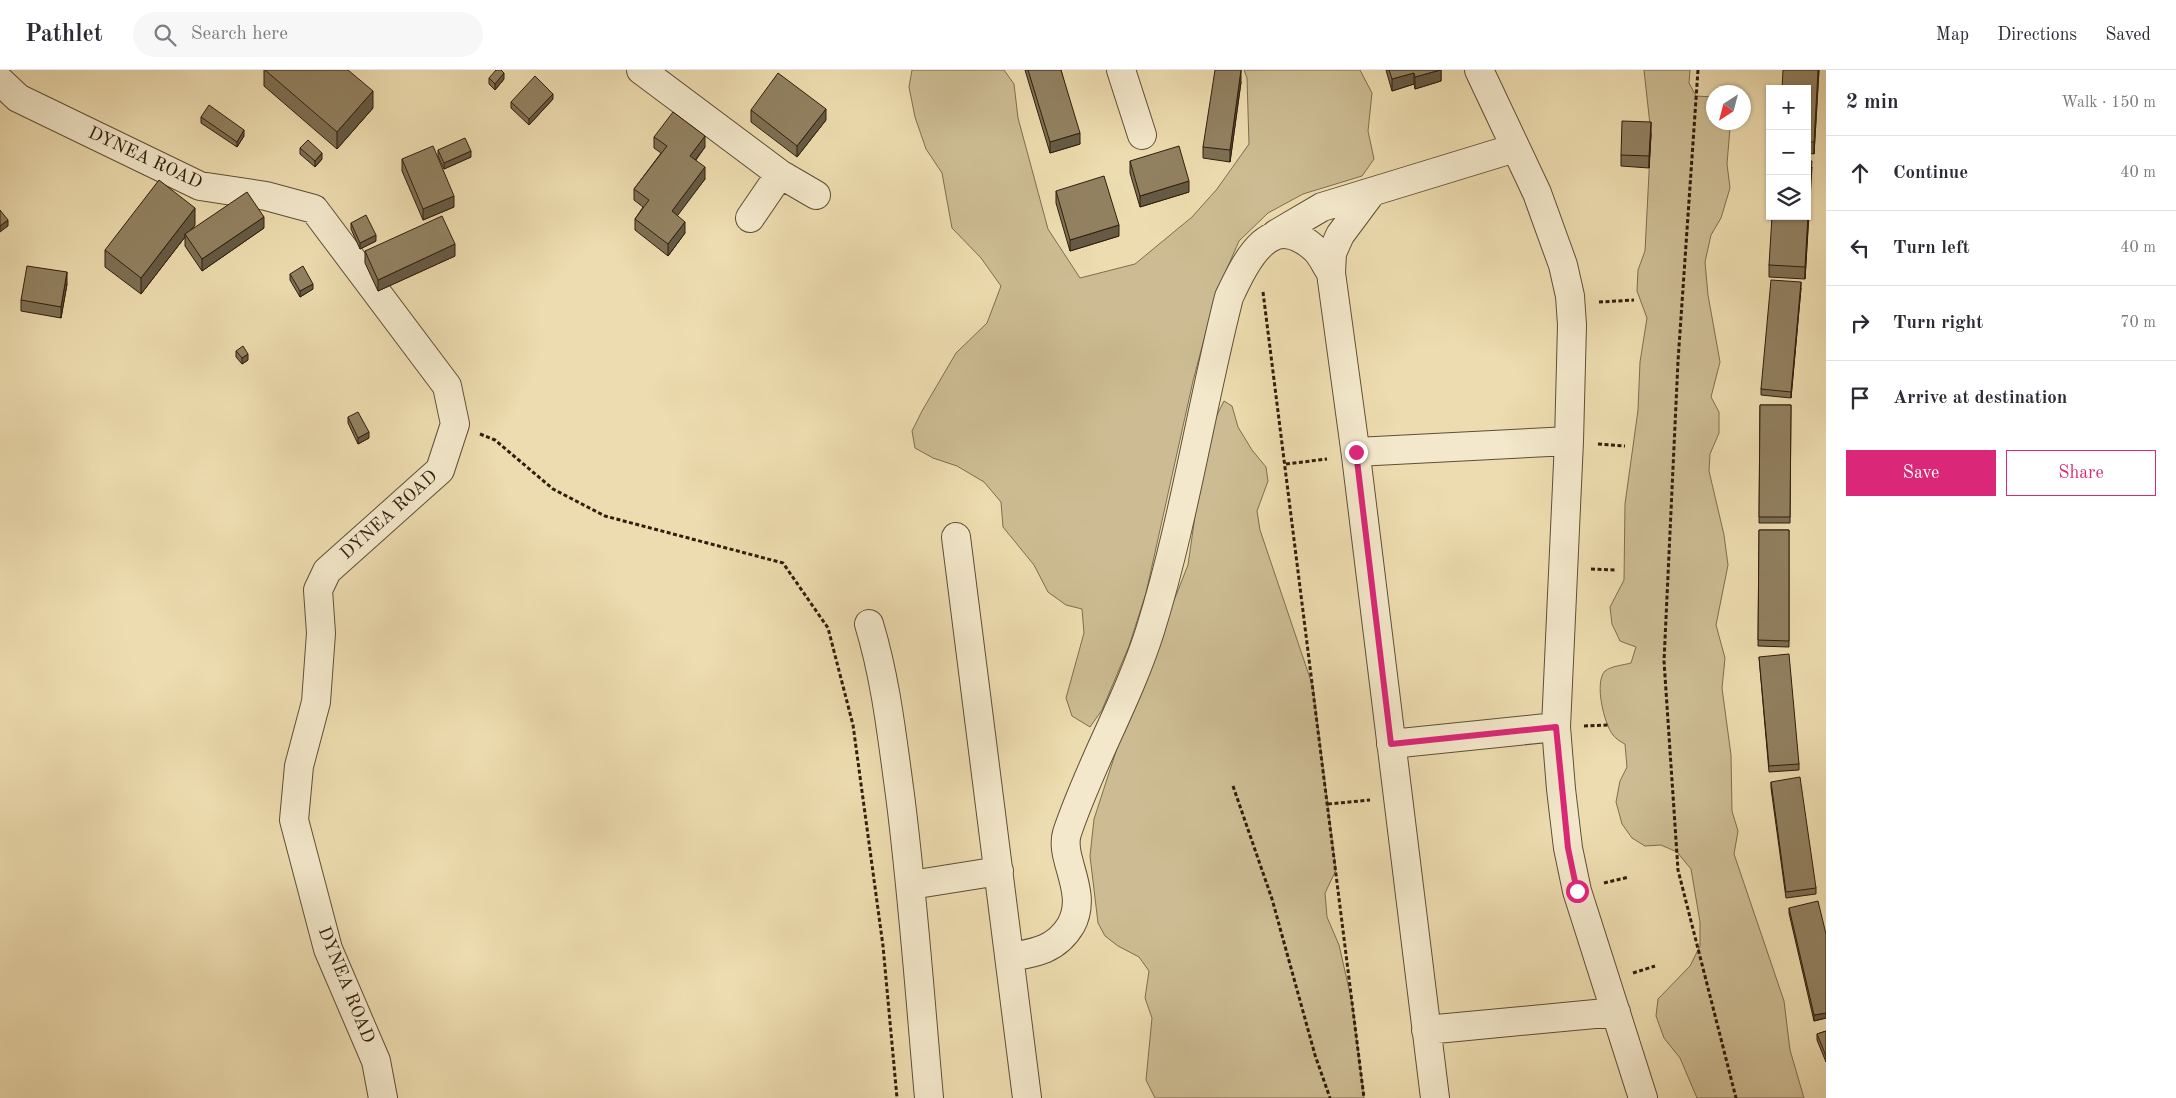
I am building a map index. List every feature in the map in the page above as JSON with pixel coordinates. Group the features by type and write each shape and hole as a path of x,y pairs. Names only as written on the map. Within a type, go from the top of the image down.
{"street":[{"path":"641,70 780,174 816,195"},
{"path":"1121,70 1142,135"},
{"path":"1479,70 1537,193 1563,265 1571,304 1569,442 1556,727 1568,848 1577,891 1643,1098"},
{"name":"DYNEA ROAD","path":"0,81 18,98 200,186 266,196 314,209 446,386 455,424 440,470 327,571 318,590 321,633 316,702 299,766 294,820 328,949 376,1060 383,1098"},
{"path":"1010,957 1048,949 1063,937 1072,924 1077,908 1076,886 1066,836 1150,632 1169,559 1229,297 1245,262 1259,244 1322,207 1515,148"},
{"path":"750,218 780,174"},
{"path":"1372,192 1340,235 1332,253 1332,272 1435,1098"},
{"path":"1276,234 1294,236 1315,250 1332,272"},
{"path":"1356,454 1569,442"},
{"path":"956,537 1028,1098"},
{"path":"869,624 881,664 887,695 912,885 929,1098"},
{"path":"1391,744 1556,727"},
{"path":"912,885 999,871"},
{"path":"1426,1030 1616,1012"}],"path":[{"path":"1698,70 1678,361 1664,661 1678,870 1736,1098"},
{"path":"1239,275 1262,286 1286,464 1364,1098"},
{"path":"1571,304 1634,300"},
{"path":"455,424 495,440 553,488 605,516 783,562 828,628 853,725 883,946 897,1098"},
{"path":"1286,464 1356,454"},
{"path":"1233,786 1272,898 1315,1055 1330,1098"},
{"path":"1328,804 1398,798"}],"shaded area":[{"path":"912,70 1004,70 1014,84 1018,118 1048,229 1080,278 1135,264 1192,217 1217,189 1249,144 1247,78 1244,70 1360,70 1372,93 1368,131 1374,159 1362,176 1303,194 1268,213 1239,241 1216,294 1193,381 1146,593 1129,646 1102,710 1090,727 1072,716 1066,698 1084,633 1082,609 1066,605 1048,592 1034,565 1003,527 1001,502 984,482 957,466 933,458 915,448 912,431 922,411 956,353 987,323 1001,286 981,258 952,228 942,173 926,149 915,117 909,87"},
{"path":"1644,70 1690,70 1689,83 1696,96 1706,97 1706,130 1730,130 1727,164 1730,188 1721,218 1711,235 1705,262 1708,295 1720,362 1711,397 1719,412 1719,433 1710,454 1709,471 1724,535 1728,565 1716,625 1725,658 1722,688 1731,755 1732,811 1738,831 1734,854 1784,1001 1790,1050 1804,1098 1697,1098 1680,1058 1664,1038 1656,1016 1658,999 1690,966 1700,946 1700,922 1691,869 1677,852 1661,845 1645,846 1632,838 1622,824 1616,802 1620,781 1627,767 1625,744 1614,736 1606,722 1600,684 1605,671 1631,663 1636,647 1620,641 1612,624 1610,607 1624,580 1625,504 1638,410 1640,362 1647,318 1637,291 1638,270 1645,251 1651,134"},
{"path":"1224,401 1232,406 1238,427 1252,450 1266,467 1268,481 1257,511 1260,530 1313,687 1336,870 1325,893 1327,917 1339,945 1352,1002 1364,1098 1155,1098 1146,1080 1152,1018 1145,998 1149,971 1139,957 1118,946 1105,936 1098,923 1090,856 1094,819 1124,727 1188,565 1203,460 1217,415"}],"building":[{"path":"265,70 348,70 373,91 337,132"},
{"path":"496,70 501,70 504,73 495,84 489,78"},
{"path":"1028,70 1061,70 1080,133 1050,142"},
{"path":"1215,70 1241,70 1230,150 1203,147"},
{"path":"1389,70 1440,70 1415,77 1414,73 1392,79"},
{"path":"1783,70 1818,70 1814,142 1811,142 1811,85 1782,85"},
{"path":"778,73 826,109 797,146 751,110"},
{"path":"535,76 553,94 529,119 511,102"},
{"path":"209,105 244,130 237,142 201,117"},
{"path":"673,112 705,136 690,156 705,167 672,211 685,222 668,244 635,219 649,200 634,189 667,146 654,137"},
{"path":"1622,121 1651,122 1649,156 1621,155"},
{"path":"465,138 471,151 444,163 438,150"},
{"path":"308,140 322,153 315,161 300,148"},
{"path":"433,146 454,196 423,209 402,159"},
{"path":"1179,146 1189,181 1140,196 1130,161"},
{"path":"1104,176 1119,225 1070,240 1056,191"},
{"path":"159,180 195,208 141,278 105,250"},
{"path":"247,192 264,217 202,259 185,234"},
{"path":"0,210 8,220 0,226"},
{"path":"366,215 376,235 360,243 351,223"},
{"path":"442,216 455,244 378,280 365,251"},
{"path":"1772,220 1808,220 1805,267 1769,265"},
{"path":"27,266 67,272 61,307 21,300"},
{"path":"303,266 313,284 300,291 290,274"},
{"path":"1771,280 1801,282 1791,392 1761,389"},
{"path":"243,346 248,354 242,358 236,351"},
{"path":"1760,405 1791,405 1790,517 1759,517"},
{"path":"358,412 369,432 358,438 348,417"},
{"path":"1759,530 1789,530 1789,641 1758,640"},
{"path":"1789,654 1799,764 1769,766 1759,657"},
{"path":"1800,777 1816,888 1786,892 1771,782"},
{"path":"1818,901 1826,934 1826,1013 1814,1015 1789,908"},
{"path":"1826,1031 1826,1056 1817,1034"}],"route":[{"path":"1356,452 1391,744 1556,727 1568,848 1577,891"}]}
